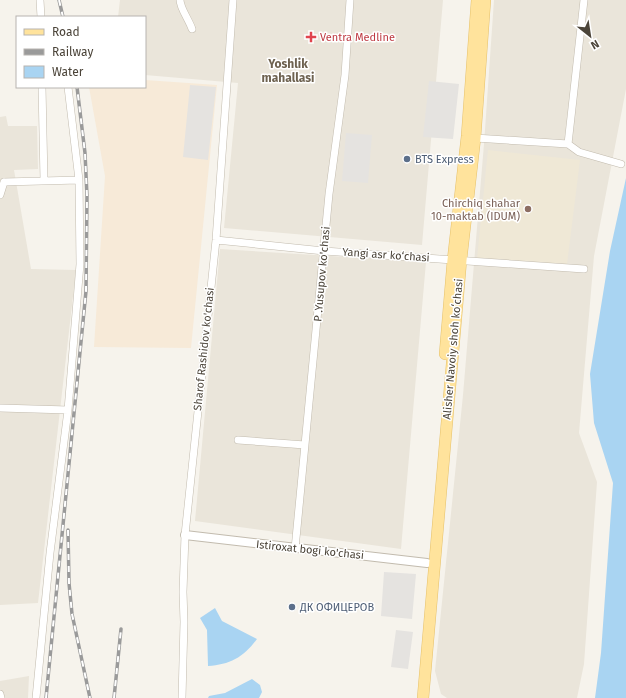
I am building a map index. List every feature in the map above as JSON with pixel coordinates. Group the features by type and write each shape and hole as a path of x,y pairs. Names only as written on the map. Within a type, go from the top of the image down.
{"main road":[{"name":"Alisher Navoiy shoh koʻchasi","path":"416,698 430,563 457,260 477,0"},
{"name":"Alisher Navoiy shoh koʻchasi","path":"457,260 475,138 485,0"},
{"name":"Alisher Navoiy shoh koʻchasi","path":"423,698 430,563"}],"street":[{"path":"40,0 41,16"},
{"path":"180,0 180,5 187,15 192,29"},
{"name":"Sharof Rashidov ko'chasi","path":"182,698 185,535 216,240 233,0"},
{"name":"P .Yusupov ko'chasi","path":"295,549 330,194 345,75 350,0"},
{"path":"568,144 584,0"},
{"path":"42,88 44,180"},
{"path":"36,698 50,553 68,410 80,264 79,180 68,88"},
{"path":"475,138 568,144 579,152 620,164"},
{"path":"0,195 2,179 79,180"},
{"name":"Yangi asr ko‘chasi","path":"216,240 324,251 584,269"},
{"path":"0,408 68,410"},
{"path":"238,440 305,445"},
{"name":"Istiroxat bogi ko'chasi","path":"185,535 295,549 430,563"},
{"path":"0,694 1,698"}],"shaded area":[{"path":"120,0 443,0 422,245 224,228 238,83 146,75 146,16 118,16"},
{"path":"494,0 626,0 626,89 594,256 579,433 597,482 584,664 577,698 447,698 441,694 435,671 463,395 484,144"},
{"path":"146,80 217,85 191,348 94,347 105,176 89,88 146,88"},
{"path":"429,81 459,84 453,139 423,137"},
{"path":"190,85 216,87 208,160 183,157"},
{"path":"6,116 8,126 37,126 38,169 14,170 31,269 76,270 38,603 0,605 0,117"},
{"path":"346,133 372,135 368,183 342,181"},
{"name":"Chirchiq shahar 10-maktab (IDUM)","path":"488,150 580,160 567,264 477,258"},
{"path":"220,249 426,262 401,549 195,521"},
{"path":"384,572 416,574 412,619 381,616"},
{"path":"396,630 413,632 408,669 391,667"},
{"path":"29,676 28,698 0,698 0,681"}],"water":[{"path":"626,178 626,698 595,698 601,653 613,483 594,423 590,374 610,251"},
{"path":"215,608 222,621 257,639 247,651 236,659 223,664 208,666 207,630 200,618"},
{"path":"252,679 260,685 262,692 259,698 208,698 209,696 225,693"}],"railway":[{"path":"59,0 63,16"},
{"path":"46,698 86,291 87,196 85,153 77,88"},
{"path":"68,530 69,583 72,614 90,698"},
{"path":"114,698 121,629"}],"place":[{"name":"Ventra Medline","path":"311,37"},
{"name":"BTS Express","path":"407,159"},
{"name":"Chirchiq shahar 10-maktab (IDUM)","path":"528,209"},
{"name":"ДК ОФИЦЕРОВ","path":"292,607"}],"district":[{"name":"Yoshlik mahallasi","path":"288,71"}]}
